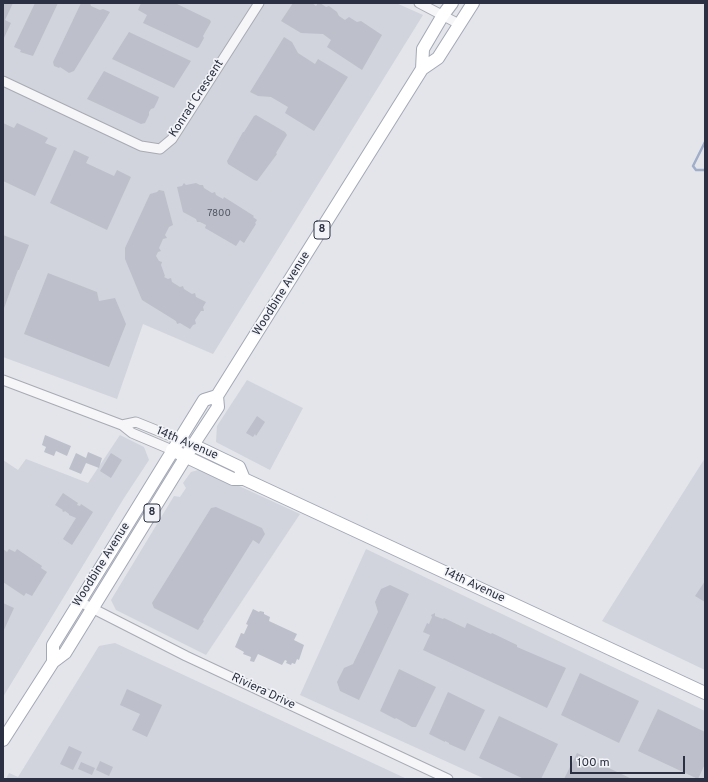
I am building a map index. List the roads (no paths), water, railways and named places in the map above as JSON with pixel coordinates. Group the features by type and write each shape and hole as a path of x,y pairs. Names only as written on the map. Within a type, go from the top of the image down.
{"main road":[{"name":"Woodbine Avenue","path":"422,69 423,49 451,3"},
{"name":"Woodbine Avenue","path":"3,740 53,662 65,653 93,610 193,445 218,407 217,396 422,69 438,58 470,8"},
{"name":"Woodbine Avenue","path":"53,662 53,645 146,492 204,400 217,396"},
{"name":"14th Avenue","path":"193,445 239,466 244,479"},
{"name":"14th Avenue","path":"172,450 233,479 244,479 705,693"},
{"path":"146,492 159,502"}],"street":[{"name":"Konrad Crescent","path":"3,81 141,146 160,149 172,139 259,3"},
{"path":"419,3 459,24"},
{"path":"451,3 470,8"},
{"name":"14th Avenue","path":"3,380 122,425 132,433 172,450"},
{"name":"14th Avenue","path":"122,425 136,422 193,445"},
{"name":"Riviera Drive","path":"80,602 93,610 193,659 448,779"}],"waterway":[{"path":"705,142 693,166 696,170 705,170"}]}
